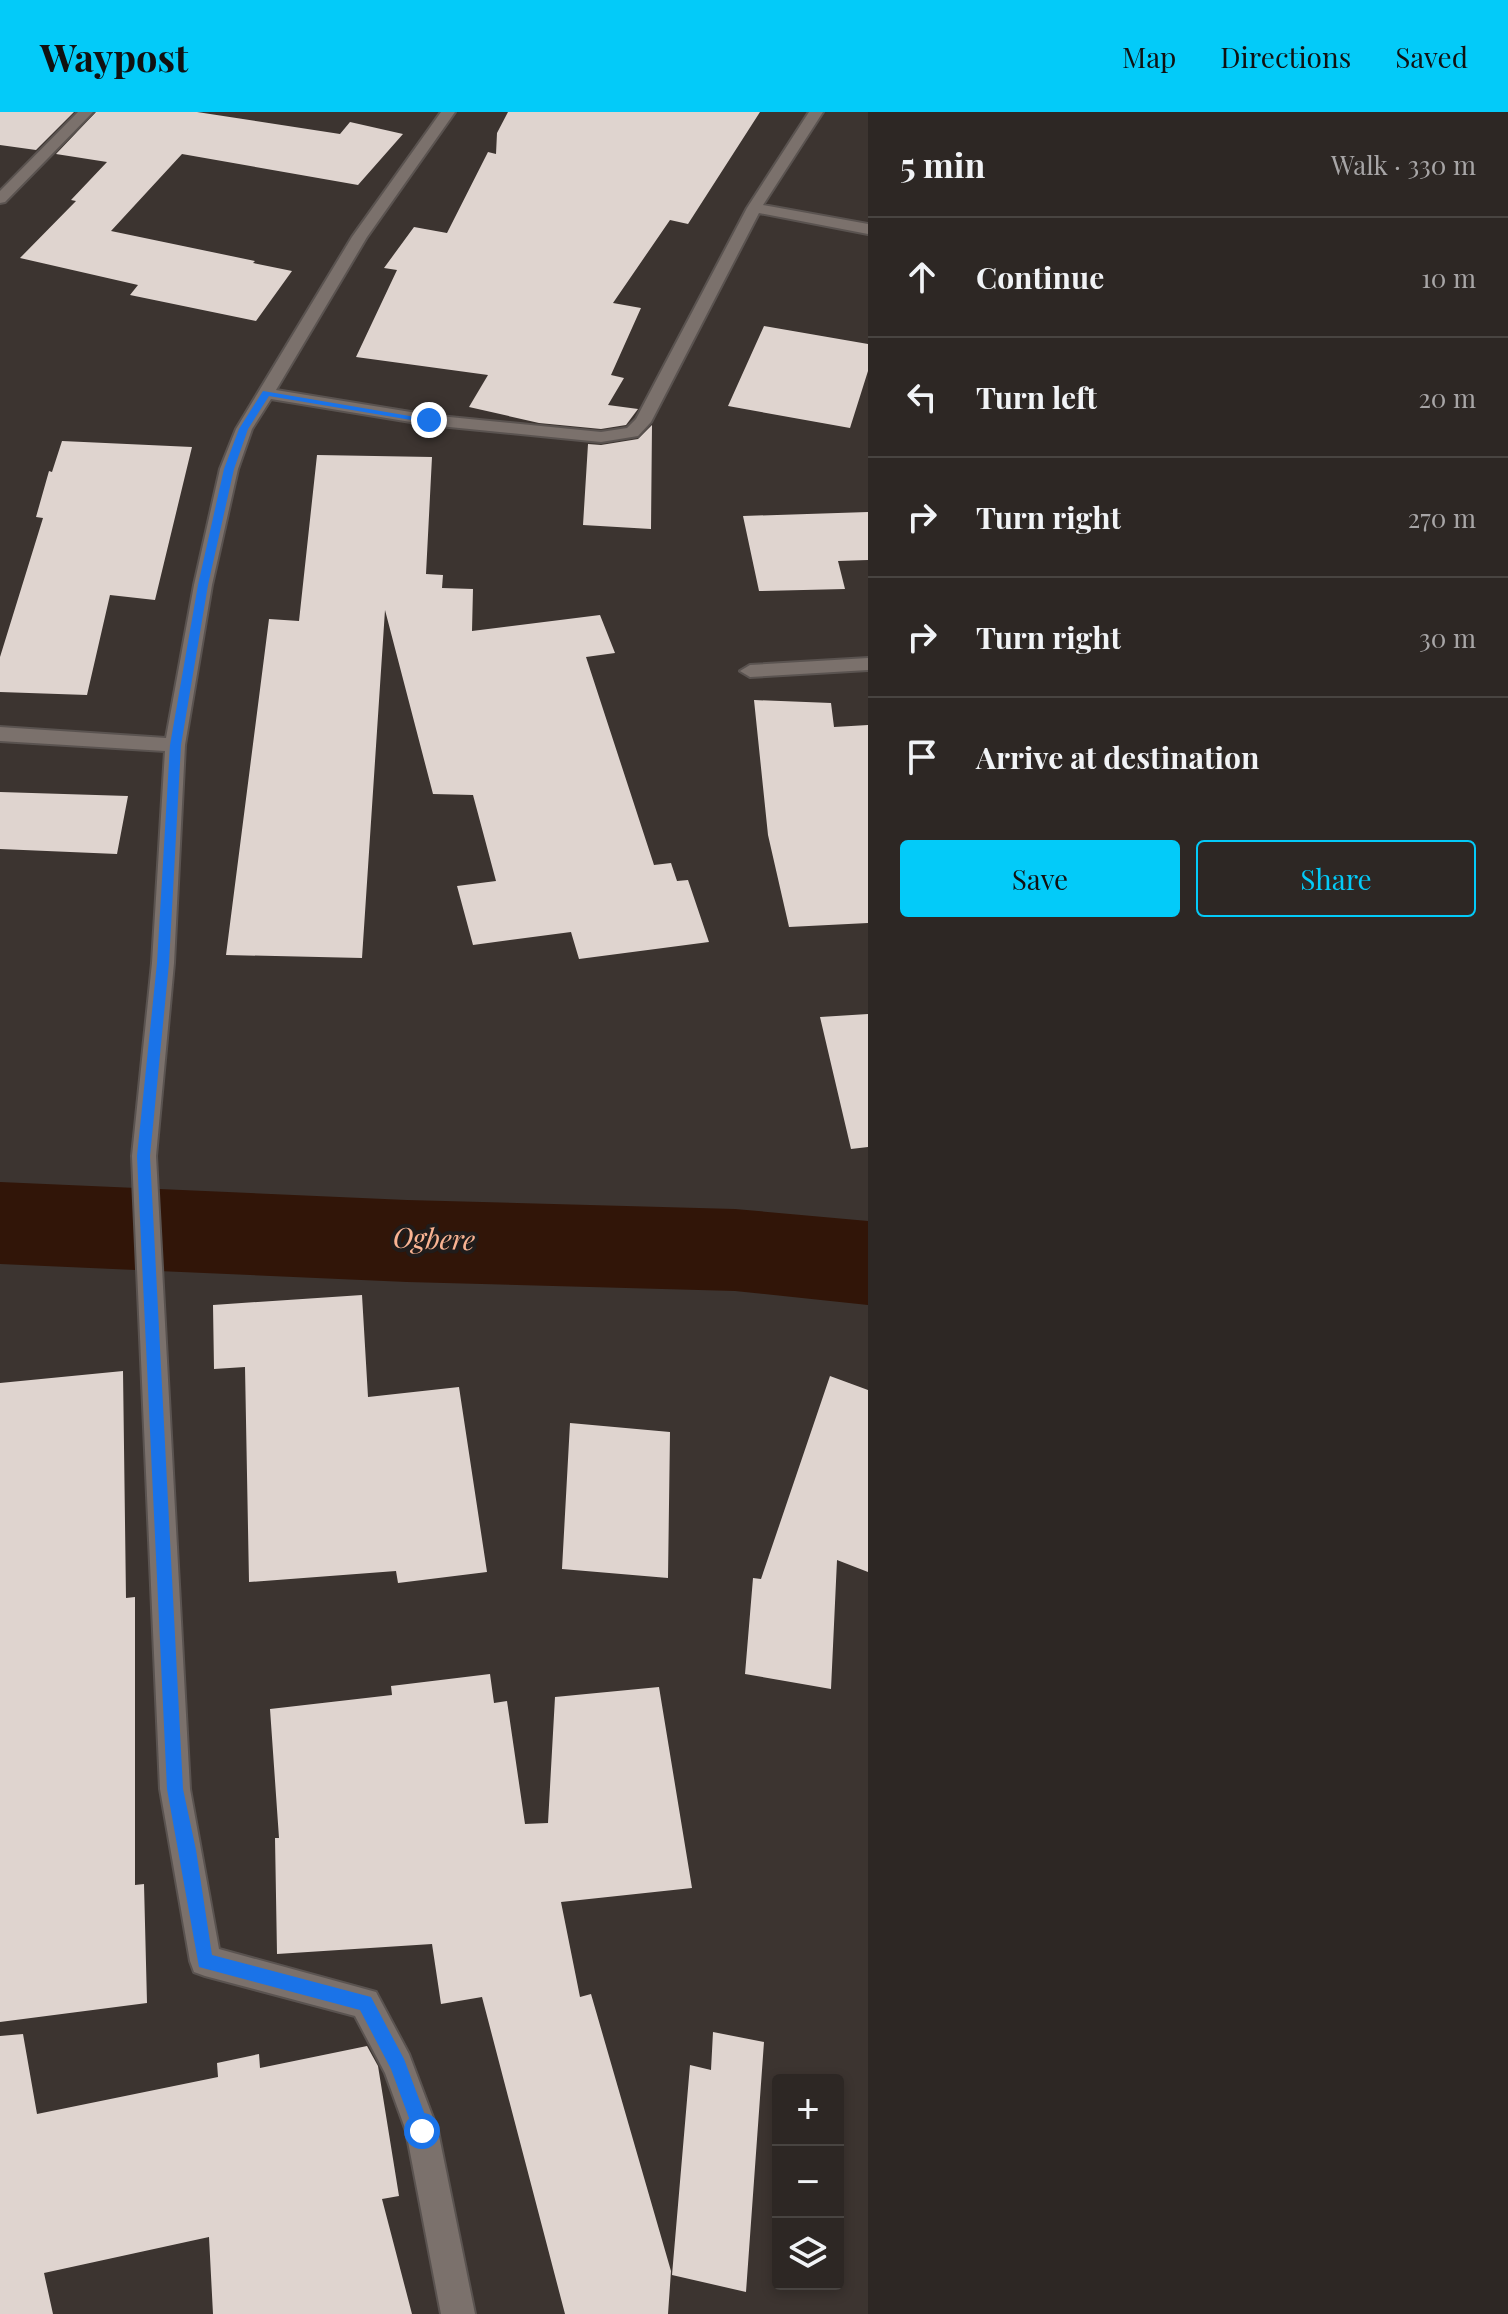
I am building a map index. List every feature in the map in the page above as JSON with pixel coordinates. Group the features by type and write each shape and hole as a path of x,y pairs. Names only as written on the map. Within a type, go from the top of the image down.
{"street":[{"path":"0,199 86,112"},
{"path":"448,112 360,237 244,429 229,469 203,585 175,745 163,963 144,1156 175,1789 205,1961 365,2003 398,2065 422,2131 458,2314"},
{"path":"267,393 429,420 601,437 632,432 643,422 754,208 816,112"},
{"path":"754,208 868,229"},
{"path":"750,671 868,664"},
{"path":"0,734 175,745"}],"building":[{"path":"0,112 74,112 36,150 0,145"},
{"path":"96,112 197,112 340,134 350,122 403,134 358,185 182,154 111,231 292,271 256,321 130,295 138,285 20,258 76,201 71,200 107,162 56,154"},
{"path":"508,112 760,112 688,224 670,220 613,303 641,308 611,375 624,378 608,405 638,409 626,425 601,429 539,423 469,407 488,375 356,357 397,270 384,268 414,227 447,233 488,152 496,154 497,133"},
{"path":"764,326 868,344 868,371 850,428 728,406"},
{"path":"652,425 651,529 583,525 588,444 638,439"},
{"path":"62,441 192,447 155,600 110,595 87,695 0,692 0,657 43,518 36,517 49,471 52,472"},
{"path":"317,455 432,457 426,574 443,575 442,588 473,589 472,631 600,615 615,653 586,657 654,865 671,863 677,881 688,880 709,942 579,959 571,932 473,945 457,886 496,881 473,795 433,794 385,610 362,958 226,955 269,619 299,621"},
{"path":"868,512 868,560 838,561 845,589 759,591 743,516"},
{"path":"754,700 831,703 834,727 868,725 868,923 789,927 768,835"},
{"path":"0,792 128,796 117,854 0,849"},
{"path":"868,1014 868,1147 851,1149 820,1017"},
{"path":"362,1295 368,1397 459,1387 487,1572 398,1583 396,1571 249,1582 245,1367 214,1369 213,1305"},
{"path":"123,1371 126,1598 135,1597 135,1885 144,1884 147,2003 0,2022 0,1383"},
{"path":"830,1376 868,1390 868,1572 837,1560 831,1689 745,1674 753,1578 761,1579"},
{"path":"570,1423 670,1432 668,1578 562,1569"},
{"path":"490,1674 494,1703 507,1701 525,1824 548,1823 555,1697 659,1687 692,1888 561,1902 580,1997 591,1994 671,2271 668,2314 565,2314 482,1997 441,2004 432,1944 277,1954 275,1838 279,1838 270,1709 392,1695 391,1686"},
{"path":"713,2032 764,2042 746,2292 672,2275 690,2065 711,2070"},
{"path":"23,2034 37,2114 218,2077 217,2063 259,2054 260,2068 367,2046 378,2066 399,2196 382,2199 412,2314 213,2314 209,2237 44,2273 53,2314 0,2314 0,2036"}],"waterway":[{"name":"Ogbere","path":"0,1223 407,1241 735,1250 868,1263"}],"route":[{"path":"422,2131 398,2065 365,2003 205,1961 175,1789 144,1156 163,963 175,745 203,585 229,469 244,429 267,393 429,420"}]}
